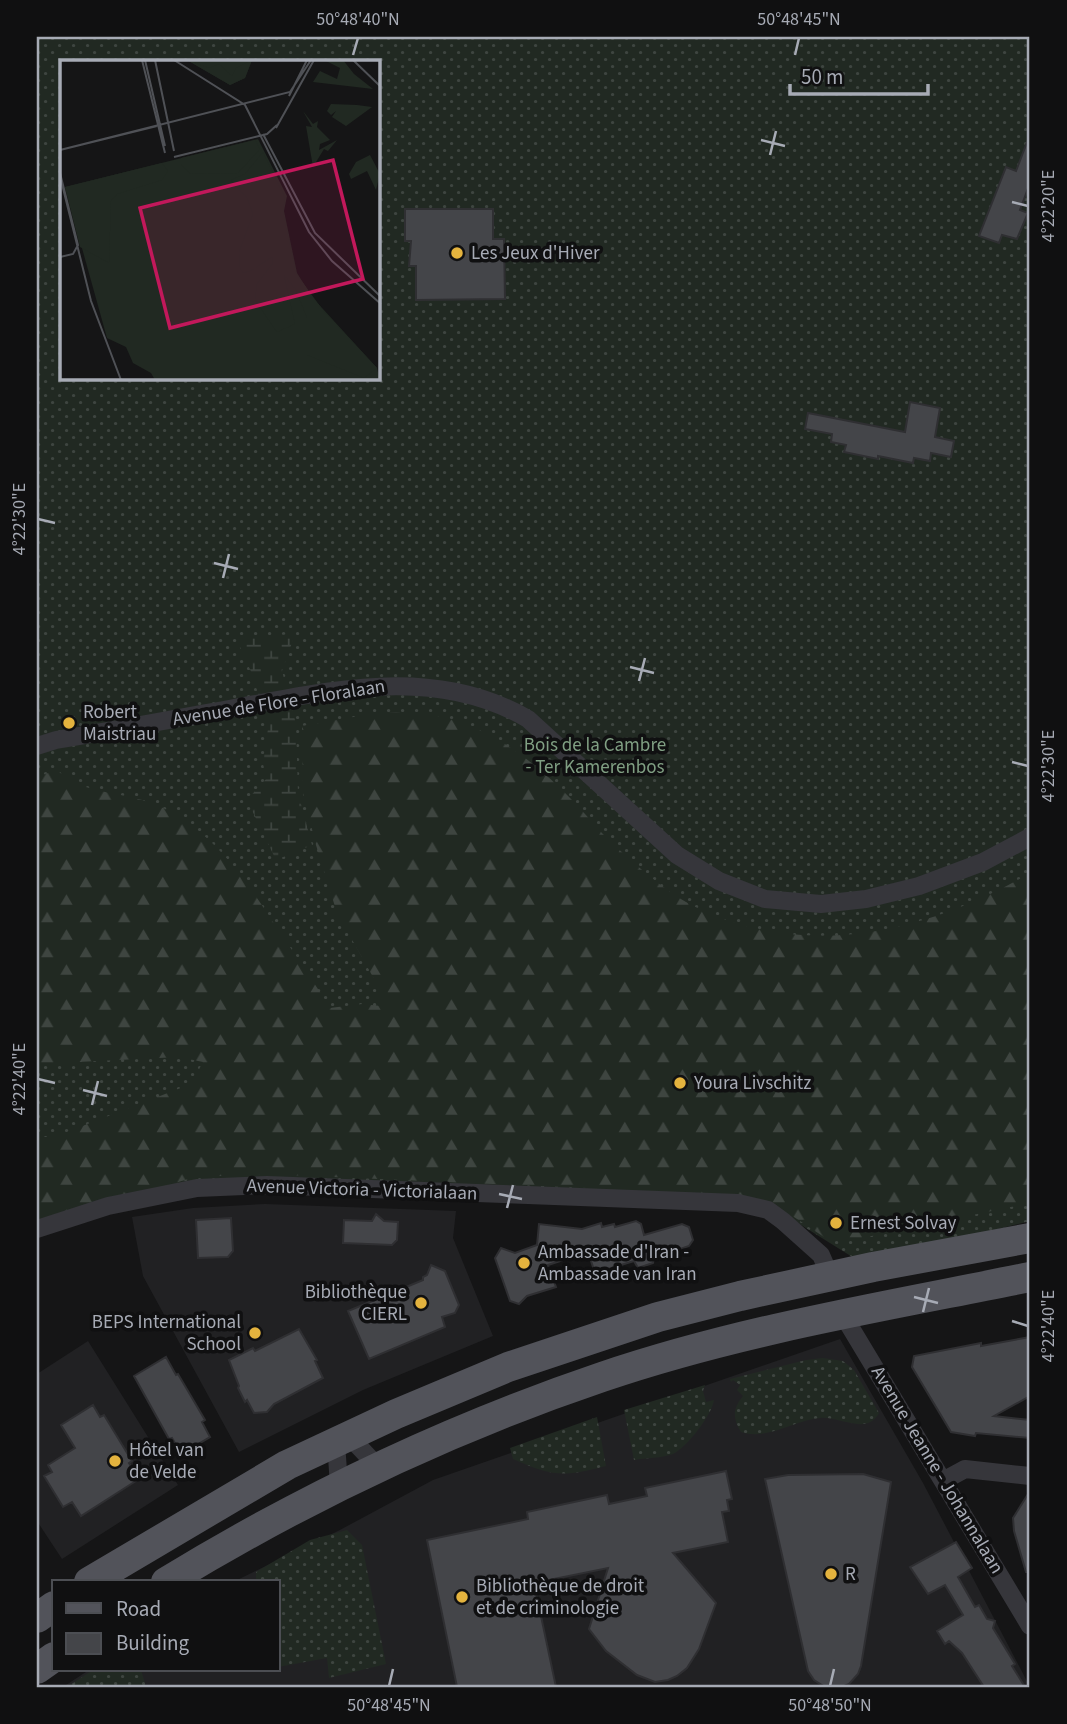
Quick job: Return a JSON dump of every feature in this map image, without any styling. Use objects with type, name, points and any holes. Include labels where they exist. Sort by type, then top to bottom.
[{"type":"main road","points":[[92,1580],[287,1465],[508,1367],[658,1317],[830,1276],[1030,1238]]},
{"type":"main road","points":[[830,1276],[843,1315]]},
{"type":"main road","points":[[169,1580],[234,1541],[378,1467],[492,1418],[603,1376],[715,1345],[843,1315],[1030,1277]]},
{"type":"main road","points":[[37,1618],[52,1607]]},
{"type":"main road","points":[[37,1669],[52,1658]]},
{"type":"street","name":"Avenue de Flore - Floralaan","points":[[37,746],[56,740],[289,698],[357,687],[413,685],[457,691],[505,706],[528,719],[677,855],[719,881],[765,899],[821,904],[866,899],[932,881],[983,862],[1030,837]]},
{"type":"street","name":"Avenue Victoria - Victorialaan","points":[[37,1229],[108,1206],[197,1188],[267,1185],[738,1203],[768,1210],[783,1221],[821,1255],[830,1276]]},
{"type":"street","name":"Avenue Jeanne - Johannalaan","points":[[843,1315],[1030,1626]]},
{"type":"street","points":[[343,1439],[378,1467]]},
{"type":"street","points":[[339,1486],[343,1439]]},
{"type":"street","points":[[943,1481],[965,1469],[1030,1476]]},
{"type":"shaded area","points":[[265,1204],[456,1211],[453,1238],[493,1336],[363,1390],[239,1452],[143,1276],[132,1217],[193,1208]]},
{"type":"shaded area","points":[[840,1339],[923,1483],[1030,1687],[63,1687],[86,1672],[280,1672],[280,1580],[237,1580],[338,1531],[433,1480]]},
{"type":"shaded area","points":[[88,1341],[178,1485],[62,1559],[37,1521],[37,1374]]},
{"type":"green space","name":"Bois de la Cambre - Ter Kamerenbos","points":[[37,37],[1030,37],[1030,1221],[862,1263],[769,1205],[266,1178],[37,1226]]},
{"type":"green space","points":[[295,634],[282,671],[296,724],[298,793],[312,845],[276,860],[247,800],[266,779],[263,763],[268,729],[253,676],[236,638]]},
{"type":"green space","points":[[396,712],[443,717],[461,722],[496,739],[544,773],[611,842],[657,882],[686,902],[729,921],[772,932],[817,936],[861,933],[905,925],[948,912],[1030,873],[1030,1203],[843,1242],[824,1237],[779,1207],[677,1192],[265,1174],[195,1177],[37,1224],[37,1137],[54,1137],[191,1084],[203,1062],[179,1057],[37,1064],[37,777],[57,770],[80,784],[148,802],[180,818],[213,844],[240,875],[330,1008],[362,1004],[381,1006],[373,977],[337,913],[316,845],[303,793],[302,726]]},
{"type":"green space","points":[[823,1358],[843,1361],[854,1370],[879,1413],[874,1420],[860,1424],[820,1418],[761,1434],[741,1432],[735,1413],[743,1396],[737,1390],[740,1385],[730,1379]]},
{"type":"green space","points":[[705,1385],[703,1391],[706,1402],[714,1400],[709,1414],[692,1438],[673,1454],[634,1460],[624,1410]]},
{"type":"green space","points":[[597,1417],[606,1466],[559,1473],[538,1469],[513,1459],[510,1448]]},
{"type":"green space","points":[[347,1530],[362,1545],[386,1664],[329,1678],[327,1658],[280,1667],[280,1580],[256,1580],[256,1572],[310,1540]]},
{"type":"green space","points":[[90,1672],[142,1672],[146,1687],[67,1687]]},
{"type":"building","points":[[1029,137],[1030,183],[1020,210],[1028,213],[1017,239],[1002,235],[999,243],[979,236],[1006,167],[1016,171]]},
{"type":"building","name":"Les Jeux d'Hiver","points":[[405,209],[493,209],[493,239],[504,239],[505,299],[416,300],[416,266],[409,266],[411,241],[405,241]]},
{"type":"building","points":[[910,402],[940,408],[935,437],[954,441],[951,457],[931,453],[930,461],[914,458],[913,463],[878,456],[878,459],[844,452],[846,445],[831,442],[832,434],[805,429],[808,413],[905,432]]},
{"type":"building","points":[[376,1214],[384,1221],[398,1222],[397,1240],[392,1245],[343,1243],[344,1220],[372,1221]]},
{"type":"building","points":[[231,1218],[233,1251],[228,1257],[198,1258],[196,1220]]},
{"type":"building","points":[[636,1221],[641,1224],[644,1235],[682,1224],[689,1227],[693,1240],[689,1246],[654,1258],[653,1263],[638,1268],[634,1261],[595,1273],[588,1252],[548,1265],[556,1287],[527,1296],[519,1304],[510,1301],[495,1258],[501,1248],[515,1253],[537,1245],[539,1224],[582,1229],[601,1223],[602,1227],[614,1224],[615,1227]]},
{"type":"building","points":[[431,1265],[445,1271],[459,1305],[455,1313],[442,1317],[445,1327],[369,1359],[348,1311],[423,1280]]},
{"type":"building","points":[[299,1329],[317,1360],[315,1361],[323,1378],[274,1404],[267,1412],[254,1413],[238,1388],[229,1360],[253,1348],[255,1351]]},
{"type":"building","points":[[1030,1337],[1030,1396],[994,1416],[1030,1420],[1030,1438],[976,1433],[975,1436],[951,1432],[912,1367],[914,1356]]},
{"type":"building","points":[[166,1357],[205,1420],[202,1422],[210,1437],[181,1454],[172,1438],[169,1439],[134,1376]]},
{"type":"building","name":"Hôtel van de Velde","points":[[93,1405],[100,1417],[104,1415],[132,1461],[129,1463],[139,1479],[81,1516],[72,1502],[63,1507],[44,1476],[52,1472],[48,1465],[75,1448],[61,1425]]},
{"type":"building","points":[[726,1471],[732,1499],[727,1500],[729,1511],[722,1512],[728,1542],[673,1553],[716,1603],[699,1649],[687,1668],[668,1680],[655,1682],[637,1675],[606,1651],[589,1629],[608,1568],[534,1583],[556,1687],[457,1687],[427,1540],[528,1519],[527,1512],[607,1495],[609,1504],[647,1496],[645,1488]]},
{"type":"building","name":"R","points":[[863,1474],[891,1482],[861,1666],[849,1684],[842,1687],[825,1687],[814,1680],[808,1671],[765,1479],[788,1475]]},
{"type":"building","points":[[1030,1491],[1030,1572],[1026,1572],[1013,1518]]},
{"type":"building","points":[[956,1542],[972,1568],[958,1577],[975,1607],[979,1605],[987,1619],[995,1621],[993,1628],[1015,1664],[1012,1666],[1025,1687],[984,1687],[962,1653],[949,1641],[945,1644],[937,1631],[963,1615],[945,1585],[928,1594],[910,1567]]},
{"type":"place","name":"Les Jeux d'Hiver","points":[[457,253]]},
{"type":"place","name":"Robert Maistriau","points":[[69,723]]},
{"type":"place","name":"Youra Livschitz","points":[[680,1083]]},
{"type":"place","name":"Ernest Solvay","points":[[836,1223]]},
{"type":"place","name":"Ambassade d'Iran - Ambassade van Iran","points":[[524,1263]]},
{"type":"place","name":"Bibliothèque CIERL","points":[[421,1303]]},
{"type":"place","name":"BEPS International School","points":[[255,1333]]},
{"type":"place","name":"Hôtel van de Velde","points":[[115,1461]]},
{"type":"place","name":"R","points":[[831,1574]]},
{"type":"place","name":"Bibliothèque de droit et de criminologie","points":[[462,1597]]}]
